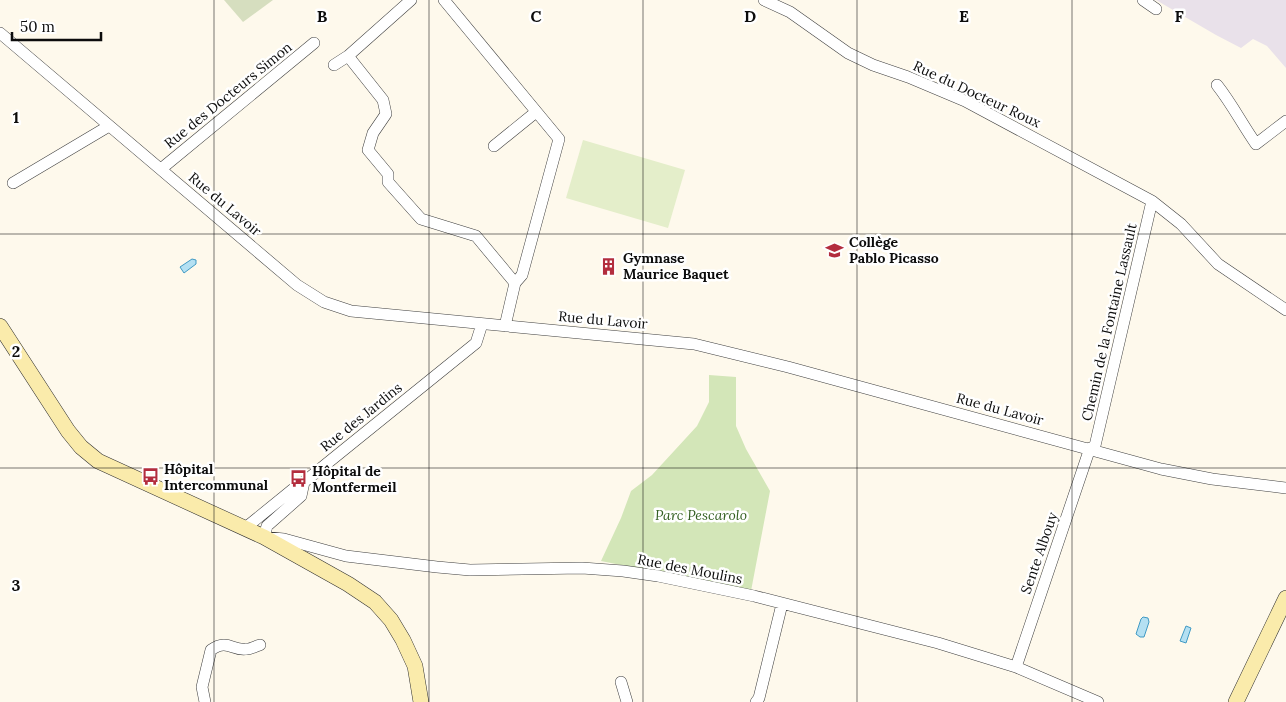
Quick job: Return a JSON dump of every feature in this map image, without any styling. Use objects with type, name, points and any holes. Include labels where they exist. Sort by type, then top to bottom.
[{"type":"street","points":[[334,65],[348,56],[411,0]]},
{"type":"street","points":[[444,0],[559,138],[522,275],[515,283],[505,326]]},
{"type":"street","name":"Rue du Docteur Roux","points":[[764,0],[790,12],[848,53],[873,65],[908,77],[965,101],[1152,201],[1181,224],[1218,264],[1286,310]]},
{"type":"street","points":[[1143,0],[1156,9]]},
{"type":"street","name":"Rue du Lavoir","points":[[0,33],[297,285],[324,302],[351,311],[694,344],[788,367],[1178,472],[1212,479],[1286,488]]},
{"type":"street","name":"Rue des Docteurs Simon","points":[[161,170],[314,43]]},
{"type":"street","points":[[348,56],[383,100],[386,114],[374,133],[368,150],[388,174],[388,182],[421,219],[476,236],[515,283]]},
{"type":"street","points":[[1217,85],[1232,103],[1244,127],[1256,144],[1286,120]]},
{"type":"street","points":[[494,146],[536,112]]},
{"type":"street","points":[[13,183],[110,126]]},
{"type":"street","name":"Chemin de la Fontaine Lassault","points":[[1092,449],[1152,201]]},
{"type":"street","name":"Rue des Jardins","points":[[244,529],[476,343],[482,324]]},
{"type":"street","points":[[0,326],[68,431],[81,447],[98,461],[244,529],[297,549],[375,602],[391,620],[403,640],[414,666],[421,702]]},
{"type":"street","name":"Sente Albouy","points":[[1016,668],[1092,449]]},
{"type":"street","name":"Rue des Jardins","points":[[264,537],[267,526],[301,496],[301,484]]},
{"type":"street","name":"Rue des Moulins","points":[[297,549],[470,570],[550,568],[623,571],[658,576],[782,604],[938,643],[1016,668],[1098,702]]},
{"type":"street","points":[[1236,702],[1286,598]]},
{"type":"street","points":[[756,702],[759,698],[782,604]]},
{"type":"street","points":[[206,702],[202,687],[211,650],[218,645],[228,645],[246,650],[260,645]]},
{"type":"street","points":[[621,682],[627,702]]},
{"type":"shaded area","points":[[1156,0],[1286,0],[1286,68],[1267,46],[1253,39],[1241,48]]},
{"type":"green space","points":[[224,0],[273,0],[243,22]]},
{"type":"green space","points":[[583,140],[685,170],[668,228],[566,198]]},
{"type":"green space","name":"Parc Pescarolo","points":[[709,375],[736,377],[736,426],[746,449],[770,491],[751,591],[601,561],[631,491],[652,475],[697,426],[709,402]]},
{"type":"water","points":[[192,259],[196,260],[196,264],[184,273],[180,267]]},
{"type":"water","points":[[1143,617],[1148,618],[1149,622],[1144,637],[1140,637],[1136,634]]},
{"type":"water","points":[[1186,626],[1191,628],[1186,643],[1180,641]]},
{"type":"place","name":"Collège Pablo Picasso","points":[[835,250]]},
{"type":"place","name":"Gymnase Maurice Baquet","points":[[609,266]]},
{"type":"place","name":"Hôpital Intercommunal","points":[[150,477]]},
{"type":"place","name":"Hôpital de Montfermeil","points":[[298,479]]}]
